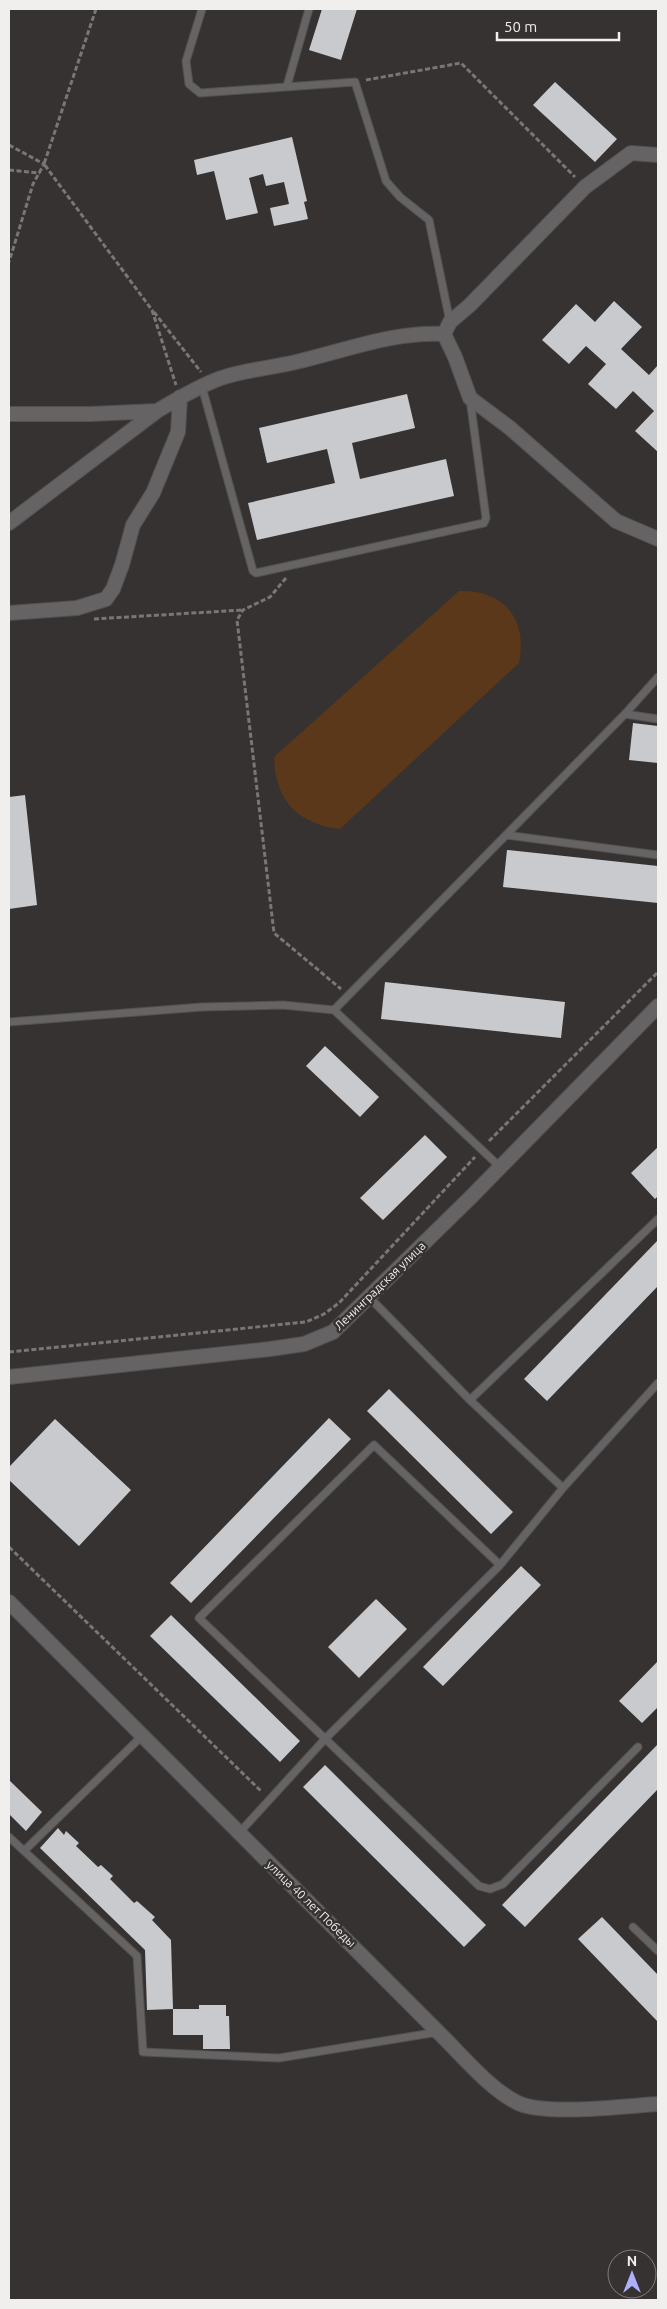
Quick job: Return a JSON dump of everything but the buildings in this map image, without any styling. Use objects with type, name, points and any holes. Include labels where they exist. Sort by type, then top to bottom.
[{"type":"street","points":[[9,522],[157,411],[180,397],[206,385],[222,378],[404,335],[447,328],[584,187],[631,152],[658,155]]},
{"type":"street","points":[[447,328],[470,398],[510,428],[616,521],[658,539]]},
{"type":"street","points":[[9,613],[77,608],[106,599],[122,565],[133,525],[153,493],[178,432],[180,397]]},
{"type":"street","points":[[9,414],[90,414],[157,411]]},
{"type":"street","name":"Ленинградская улица","points":[[9,1377],[225,1355],[304,1344],[334,1332],[370,1298],[658,1006]]},
{"type":"street","name":"улица 40 лет Победы","points":[[9,1602],[438,2032],[502,2093],[519,2103],[538,2108],[562,2109],[658,2104]]},
{"type":"lane","points":[[202,9],[186,61],[189,84],[200,93],[355,82],[386,181],[400,197],[429,220],[447,328]]},
{"type":"lane","points":[[287,86],[309,9]]},
{"type":"lane","points":[[206,385],[253,571],[260,572],[484,523],[486,518],[470,398]]},
{"type":"lane","points":[[334,1010],[625,714],[658,677]]},
{"type":"lane","points":[[625,714],[658,719]]},
{"type":"lane","points":[[506,835],[658,855]]},
{"type":"lane","points":[[9,1022],[202,1007],[283,1005],[334,1010],[500,1167]]},
{"type":"lane","points":[[470,1400],[658,1219]]},
{"type":"lane","points":[[370,1298],[470,1400],[563,1488]]},
{"type":"lane","points":[[239,1833],[324,1740],[500,1565],[563,1488],[658,1383]]},
{"type":"lane","points":[[500,1565],[374,1445],[199,1618],[324,1740],[479,1886],[490,1889],[503,1884],[638,1747]]},
{"type":"lane","points":[[24,1851],[143,1735]]},
{"type":"lane","points":[[9,1837],[137,1956],[143,2052],[279,2058],[438,2032]]},
{"type":"lane","points":[[633,1928],[658,1951]]},
{"type":"path","points":[[9,262],[33,184],[44,164],[96,9]]},
{"type":"path","points":[[355,82],[461,62],[584,187]]},
{"type":"path","points":[[9,145],[44,164],[206,385]]},
{"type":"path","points":[[9,170],[40,173]]},
{"type":"path","points":[[152,310],[180,397]]},
{"type":"path","points":[[87,620],[243,610],[270,597],[297,564]]},
{"type":"path","points":[[243,610],[236,620],[274,933],[349,995]]},
{"type":"path","points":[[9,1352],[306,1322],[324,1314],[339,1303],[482,1149],[658,972]]},
{"type":"path","points":[[9,1547],[270,1799]]},
{"type":"shaded area","points":[[459,591],[475,592],[489,596],[509,610],[516,621],[520,633],[519,663],[340,829],[312,822],[300,815],[291,807],[279,786],[275,772],[274,757]]}]
